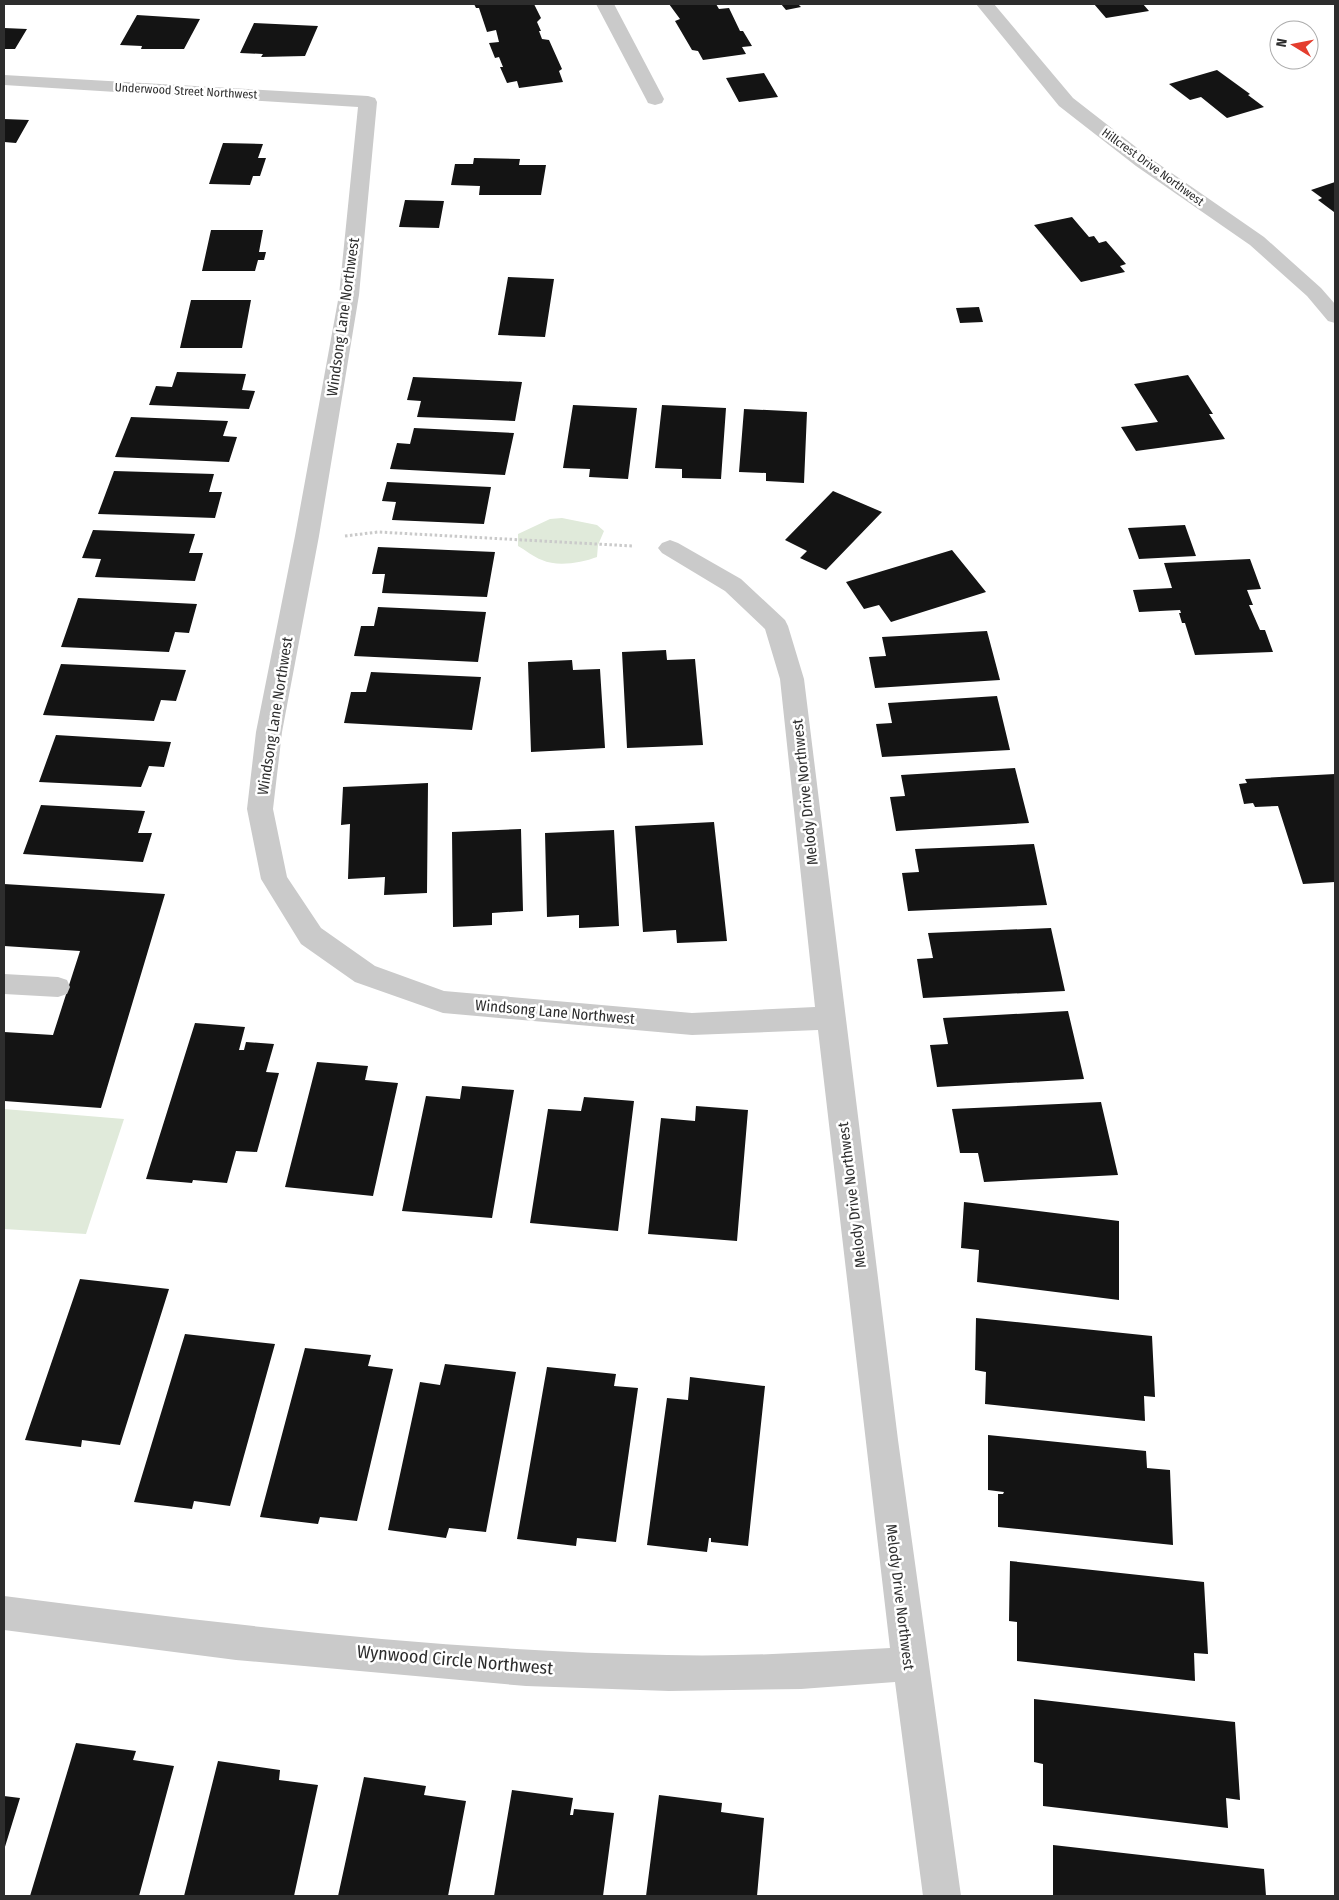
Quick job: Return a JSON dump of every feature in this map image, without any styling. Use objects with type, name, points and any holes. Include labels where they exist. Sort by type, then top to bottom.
[{"type":"street","points":[[605,4],[655,99]]},
{"type":"street","name":"Hillcrest Drive Northwest","points":[[985,4],[1066,102],[1143,162],[1257,242],[1314,292],[1335,317]]},
{"type":"street","name":"Underwood Street Northwest","points":[[4,80],[368,102]]},
{"type":"street","name":"Windsong Lane Northwest","points":[[368,102],[349,295],[307,536],[270,732],[260,809],[274,879],[311,936],[365,974],[443,1002],[692,1024],[831,1018]]},
{"type":"street","name":"Melody Drive Northwest","points":[[670,548],[733,584],[776,626],[792,679],[868,1342],[908,1664],[942,1896]]},
{"type":"street","name":"Wynwood Circle Northwest","points":[[4,1613],[236,1643],[526,1668],[669,1673],[801,1671],[908,1664]]},
{"type":"lane","points":[[4,984],[58,987]]},
{"type":"path","points":[[307,536],[338,536],[378,532],[670,548]]},
{"type":"green space","points":[[562,518],[597,525],[604,531],[598,545],[597,557],[562,564],[539,559],[518,546],[518,534],[550,519]]},
{"type":"green space","points":[[4,1109],[124,1119],[86,1234],[4,1229]]},
{"type":"building","points":[[474,4],[534,4],[541,18],[537,22],[541,31],[539,31],[542,39],[549,40],[562,69],[559,71],[563,82],[519,88],[517,81],[507,83],[500,67],[503,67],[499,57],[495,58],[489,43],[499,42],[496,30],[487,32],[479,8],[476,8]]},
{"type":"building","points":[[669,4],[716,4],[719,9],[729,8],[740,31],[743,31],[752,46],[742,47],[746,54],[703,60],[698,51],[692,50],[675,21],[680,19]]},
{"type":"building","points":[[781,4],[798,4],[801,7],[786,10]]},
{"type":"building","points":[[1094,4],[1143,4],[1149,11],[1106,18]]},
{"type":"building","points":[[137,15],[200,19],[184,49],[141,49],[142,46],[120,45]]},
{"type":"building","points":[[254,23],[318,26],[305,56],[261,57],[263,54],[240,53]]},
{"type":"building","points":[[4,28],[27,29],[15,49],[4,49]]},
{"type":"building","points":[[1217,70],[1250,94],[1248,95],[1264,107],[1227,118],[1201,97],[1190,100],[1169,84]]},
{"type":"building","points":[[764,73],[778,97],[739,102],[726,78]]},
{"type":"building","points":[[4,119],[29,120],[16,143],[4,142]]},
{"type":"building","points":[[223,143],[263,144],[258,158],[266,158],[260,176],[253,176],[250,185],[209,184]]},
{"type":"building","points":[[474,158],[520,159],[519,165],[546,165],[541,195],[479,195],[480,186],[451,185],[455,164],[473,164]]},
{"type":"building","points":[[1335,182],[1334,212],[1318,200],[1322,198],[1311,190]]},
{"type":"building","points":[[405,200],[444,201],[439,228],[399,227]]},
{"type":"building","points":[[1072,217],[1089,237],[1094,236],[1099,243],[1106,241],[1126,264],[1120,266],[1125,272],[1081,282],[1034,225]]},
{"type":"building","points":[[211,230],[263,230],[259,252],[266,252],[264,260],[258,260],[255,271],[202,271]]},
{"type":"building","points":[[508,277],[554,279],[545,337],[498,335]]},
{"type":"building","points":[[191,300],[251,300],[242,348],[180,348]]},
{"type":"building","points":[[979,307],[983,322],[960,323],[956,308]]},
{"type":"building","points":[[177,372],[246,374],[242,390],[255,391],[249,409],[149,405],[156,386],[172,387]]},
{"type":"building","points":[[1188,375],[1213,414],[1209,414],[1225,439],[1136,451],[1121,427],[1158,422],[1134,384]]},
{"type":"building","points":[[413,377],[522,382],[515,421],[417,417],[421,401],[407,400]]},
{"type":"building","points":[[573,405],[637,408],[628,479],[589,477],[590,469],[563,468]]},
{"type":"building","points":[[662,405],[726,408],[721,479],[682,478],[682,469],[655,468]]},
{"type":"building","points":[[744,409],[807,412],[804,483],[766,481],[766,473],[739,472]]},
{"type":"building","points":[[131,417],[228,421],[223,436],[237,437],[229,462],[115,457]]},
{"type":"building","points":[[414,428],[514,433],[505,475],[390,469],[397,443],[410,444]]},
{"type":"building","points":[[114,471],[214,474],[209,492],[222,492],[215,518],[98,514]]},
{"type":"building","points":[[387,482],[491,487],[484,524],[392,520],[396,502],[382,501]]},
{"type":"building","points":[[833,491],[882,512],[826,570],[800,558],[807,551],[785,540]]},
{"type":"building","points":[[1185,525],[1196,556],[1139,559],[1128,528]]},
{"type":"building","points":[[93,530],[195,534],[189,553],[203,553],[195,581],[95,577],[101,559],[82,558]]},
{"type":"building","points":[[378,547],[495,552],[487,597],[382,593],[385,574],[372,574]]},
{"type":"building","points":[[952,550],[986,592],[891,622],[879,605],[864,609],[846,582]]},
{"type":"building","points":[[1250,559],[1261,589],[1247,590],[1253,605],[1249,605],[1260,630],[1265,630],[1273,652],[1195,655],[1185,623],[1182,623],[1180,610],[1139,612],[1133,590],[1172,588],[1164,563]]},
{"type":"building","points":[[78,598],[197,604],[189,633],[175,632],[169,652],[61,647]]},
{"type":"building","points":[[378,607],[486,612],[478,662],[354,656],[361,626],[374,626]]},
{"type":"building","points":[[987,631],[1000,680],[875,688],[869,657],[886,656],[882,637]]},
{"type":"building","points":[[666,650],[667,660],[695,659],[703,745],[627,748],[622,652]]},
{"type":"building","points":[[572,660],[573,670],[600,669],[605,748],[531,752],[528,662]]},
{"type":"building","points":[[61,664],[186,670],[176,701],[161,700],[154,721],[43,715]]},
{"type":"building","points":[[371,672],[481,677],[472,730],[344,723],[351,692],[366,692]]},
{"type":"building","points":[[997,696],[1010,750],[882,757],[876,724],[892,723],[888,703]]},
{"type":"building","points":[[56,735],[171,742],[164,767],[149,766],[141,787],[39,782]]},
{"type":"building","points":[[1015,768],[1029,823],[896,831],[890,797],[905,796],[901,775]]},
{"type":"building","points":[[1335,774],[1335,882],[1303,884],[1278,806],[1255,807],[1253,803],[1244,804],[1239,784],[1247,783],[1245,779]]},
{"type":"building","points":[[428,783],[427,893],[384,895],[385,877],[348,879],[350,824],[341,825],[343,787]]},
{"type":"building","points":[[41,805],[145,811],[138,833],[152,833],[143,862],[23,854]]},
{"type":"building","points":[[714,822],[727,941],[677,943],[676,930],[643,932],[635,826]]},
{"type":"building","points":[[521,829],[523,911],[492,913],[492,925],[453,927],[452,832]]},
{"type":"building","points":[[614,830],[619,926],[579,928],[579,915],[547,917],[545,833]]},
{"type":"building","points":[[1034,844],[1047,905],[908,911],[902,873],[919,872],[915,849]]},
{"type":"building","points":[[4,884],[165,894],[101,1108],[4,1101],[4,1032],[53,1035],[80,951],[4,946]]},
{"type":"building","points":[[1051,928],[1065,991],[923,998],[917,959],[933,958],[928,933]]},
{"type":"building","points":[[1068,1011],[1084,1079],[937,1087],[930,1045],[948,1044],[943,1018]]},
{"type":"building","points":[[195,1023],[245,1027],[239,1050],[244,1050],[246,1042],[274,1044],[266,1072],[279,1073],[257,1152],[236,1151],[227,1183],[193,1180],[192,1183],[146,1179]]},
{"type":"building","points":[[317,1062],[368,1066],[365,1080],[398,1083],[373,1196],[285,1187]]},
{"type":"building","points":[[462,1086],[514,1090],[492,1218],[402,1211],[426,1096],[460,1099]]},
{"type":"building","points":[[584,1097],[634,1101],[618,1231],[530,1223],[548,1109],[581,1111]]},
{"type":"building","points":[[1101,1102],[1118,1175],[984,1182],[978,1153],[960,1153],[952,1109]]},
{"type":"building","points":[[696,1106],[748,1110],[737,1241],[648,1234],[661,1118],[695,1121]]},
{"type":"building","points":[[964,1202],[1119,1221],[1119,1300],[977,1282],[979,1250],[961,1248]]},
{"type":"building","points":[[80,1279],[169,1289],[120,1445],[82,1440],[81,1447],[25,1440]]},
{"type":"building","points":[[976,1318],[1152,1336],[1155,1397],[1144,1396],[1145,1421],[985,1404],[986,1372],[975,1370]]},
{"type":"building","points":[[185,1334],[275,1344],[230,1506],[194,1501],[192,1509],[134,1502]]},
{"type":"building","points":[[305,1348],[371,1355],[368,1366],[393,1369],[357,1521],[320,1517],[318,1524],[260,1517]]},
{"type":"building","points":[[445,1364],[516,1372],[486,1532],[449,1528],[446,1538],[388,1530],[420,1382],[440,1385]]},
{"type":"building","points":[[547,1367],[616,1374],[614,1386],[638,1388],[616,1542],[577,1538],[576,1546],[517,1539]]},
{"type":"building","points":[[690,1377],[765,1386],[748,1546],[711,1542],[711,1538],[709,1538],[707,1552],[647,1545],[667,1398],[688,1400]]},
{"type":"building","points":[[988,1435],[1146,1451],[1147,1468],[1170,1470],[1173,1545],[998,1527],[998,1494],[1003,1494],[1004,1492],[988,1490]]},
{"type":"building","points":[[1010,1561],[1204,1582],[1208,1654],[1194,1653],[1195,1681],[1017,1661],[1017,1622],[1009,1621]]},
{"type":"building","points":[[1034,1699],[1235,1722],[1240,1800],[1226,1798],[1228,1828],[1043,1806],[1043,1764],[1034,1762]]},
{"type":"building","points":[[76,1743],[136,1751],[133,1760],[174,1766],[139,1896],[30,1896]]},
{"type":"building","points":[[218,1761],[280,1770],[279,1780],[318,1785],[294,1896],[184,1896]]},
{"type":"building","points":[[364,1777],[426,1786],[424,1795],[466,1801],[448,1896],[338,1896]]},
{"type":"building","points":[[512,1790],[573,1798],[570,1815],[573,1815],[574,1809],[614,1813],[603,1896],[494,1896]]},
{"type":"building","points":[[659,1795],[722,1803],[721,1812],[764,1818],[757,1896],[646,1896]]},
{"type":"building","points":[[4,1796],[20,1798],[4,1850]]},
{"type":"building","points":[[1053,1845],[1264,1869],[1266,1896],[1053,1896]]}]
